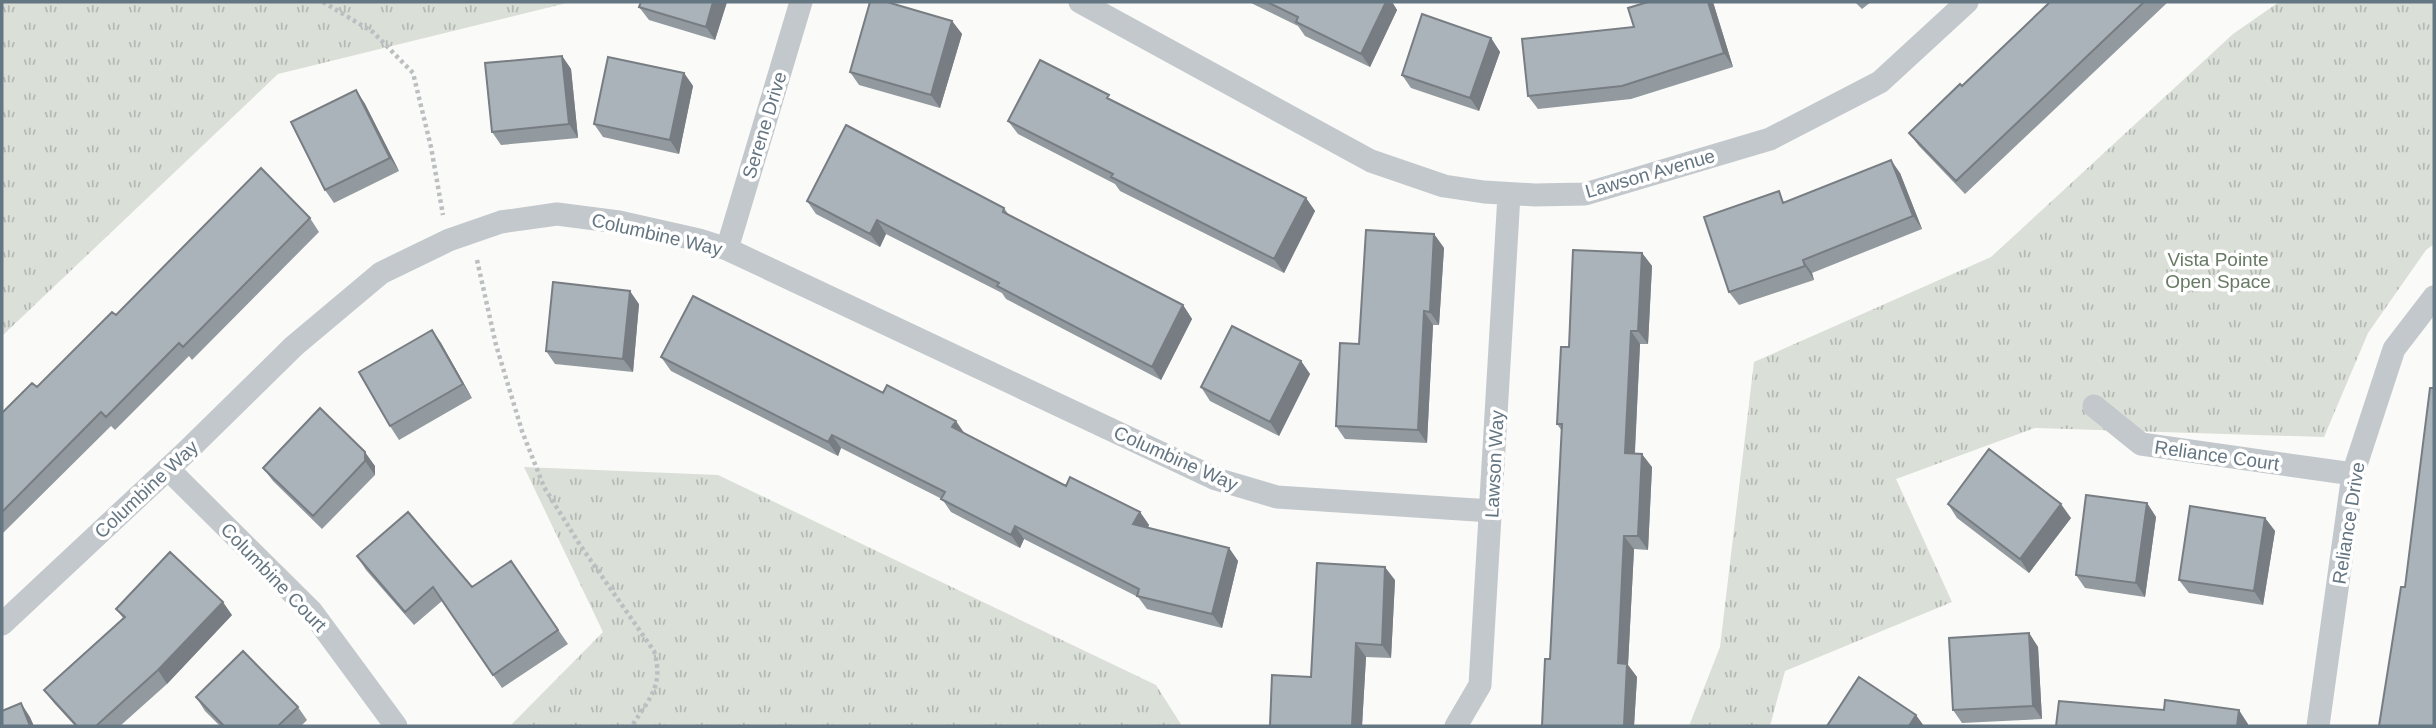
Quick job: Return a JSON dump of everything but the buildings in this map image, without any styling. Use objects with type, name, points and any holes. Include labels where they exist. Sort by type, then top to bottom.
[{"type":"street","name":"Serene Drive","points":[[727,249],[801,2]]},
{"type":"street","name":"Lawson Avenue","points":[[1080,2],[1371,160],[1444,186],[1509,195],[1585,194],[1770,139],[1880,82],[1967,2]]},
{"type":"street","name":"Lawson Way","points":[[1455,726],[1480,685],[1509,195]]},
{"type":"street","name":"Columbine Way","points":[[2,624],[168,469],[294,346],[380,273],[449,240],[501,222],[557,214],[619,222],[727,249],[1216,479],[1277,497],[1491,511]]},
{"type":"street","name":"Reliance Drive","points":[[2318,726],[2353,474],[2394,349],[2434,297]]},
{"type":"street","name":"Reliance Court","points":[[2094,406],[2141,444],[2353,474]]},
{"type":"street","name":"Columbine Court","points":[[168,469],[313,612],[396,726]]},
{"type":"path","points":[[323,2],[373,32],[413,73],[449,240]]},
{"type":"path","points":[[477,260],[507,382],[544,487],[580,545],[654,651],[660,671],[653,692],[632,726]]},
{"type":"green space","points":[[2,2],[571,2],[278,74],[2,336]]},
{"type":"green space","name":"Vista Pointe Open Space","points":[[2279,2],[2434,2],[2434,244],[2426,250],[2368,333],[2324,437],[2035,428],[1896,479],[1952,602],[1785,671],[1770,726],[1689,726],[1720,647],[1754,362],[1991,257],[2233,34]]},
{"type":"green space","points":[[524,467],[718,475],[1156,685],[1182,726],[510,726],[603,632]]}]
